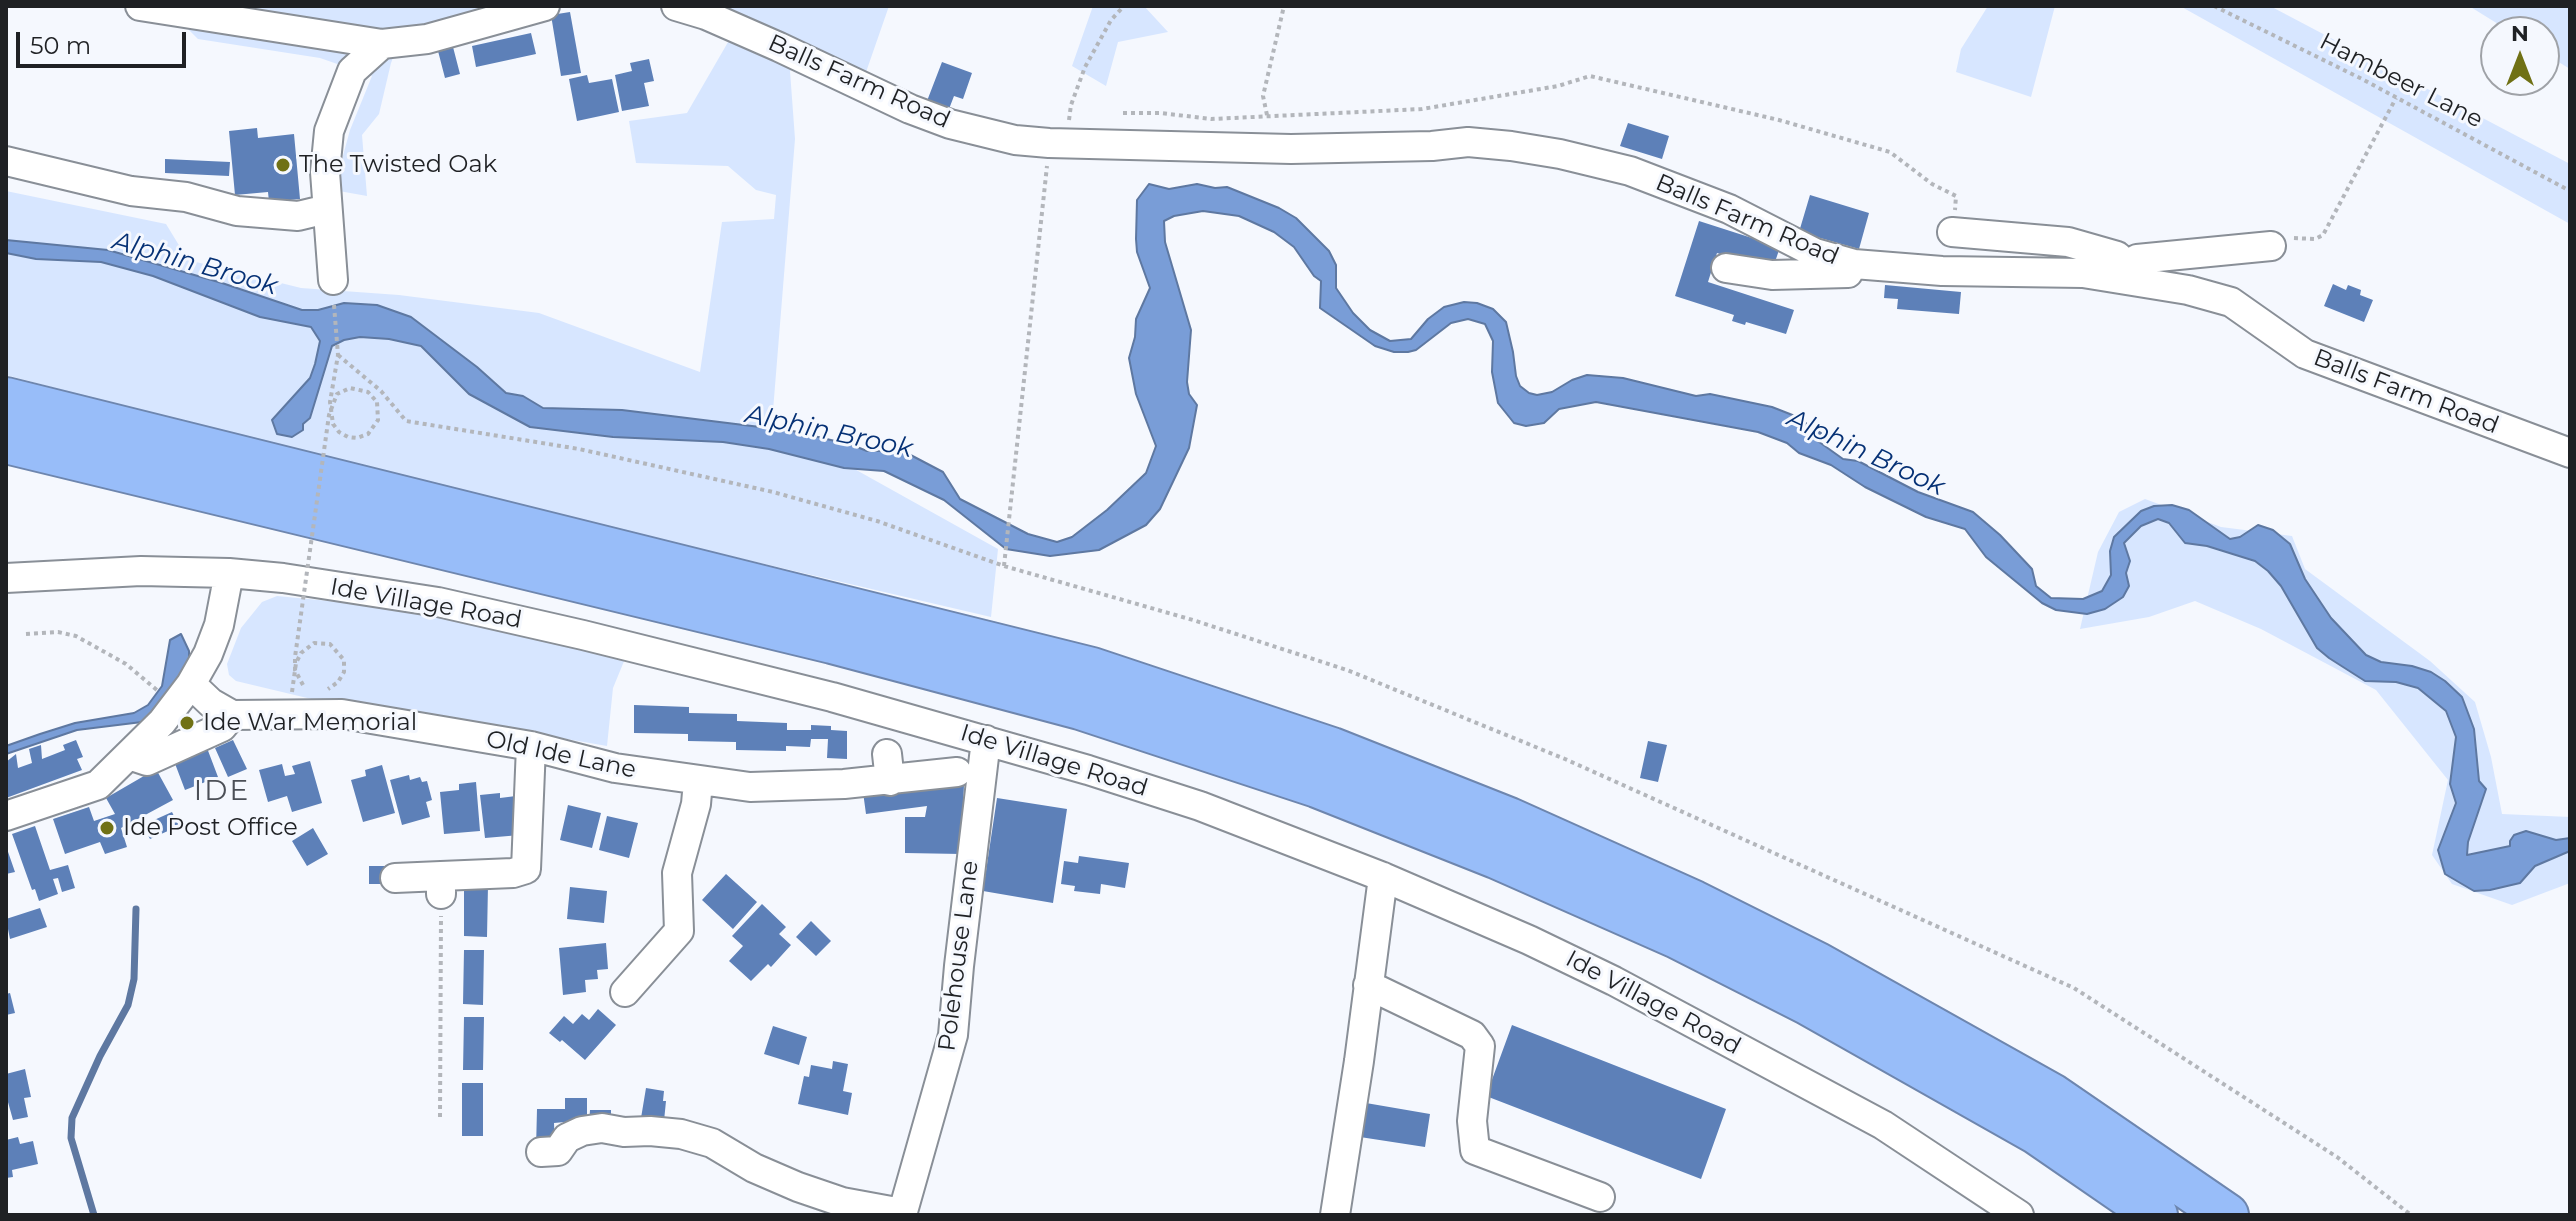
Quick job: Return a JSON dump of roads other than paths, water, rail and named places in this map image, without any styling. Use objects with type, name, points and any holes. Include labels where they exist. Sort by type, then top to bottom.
[{"type":"highway","points":[[6,399],[1092,669],[1332,749],[1509,819],[1694,902],[1818,964],[2052,1095],[2227,1215]]},
{"type":"highway","points":[[6,442],[848,646],[1080,708],[1317,786],[1552,881],[1677,937],[1807,1003],[2037,1133],[2156,1215]]},
{"type":"street","points":[[151,7],[382,44],[427,39],[545,6]]},
{"type":"street","name":"Balls Farm Road","points":[[676,6],[721,21],[910,109],[950,124],[1015,140],[1291,149],[1432,146],[1468,142],[1523,148],[1630,171],[1729,209],[1815,253],[1854,264],[1942,271],[2123,272],[2231,302],[2305,354],[2570,453]]},
{"type":"street","points":[[336,36],[352,71]]},
{"type":"street","points":[[333,292],[325,172],[329,131],[352,71],[382,44]]},
{"type":"street","points":[[6,161],[131,191],[186,197],[237,211],[298,216],[327,209]]},
{"type":"street","points":[[1952,232],[2068,242],[2117,256],[2123,272],[2137,259],[2271,246]]},
{"type":"street","points":[[1726,268],[1772,275],[1850,273],[1866,264]]},
{"type":"street","name":"Ide Village Road","points":[[6,578],[141,571],[229,573],[283,578],[438,602],[803,690],[986,740],[1200,806],[1383,877],[1529,940],[1614,981],[1883,1125],[2019,1215]]},
{"type":"street","points":[[6,816],[98,785],[162,722],[191,684],[208,654],[219,625],[229,573]]},
{"type":"street","points":[[129,755],[147,761],[222,727],[232,715],[211,703],[191,684]]},
{"type":"street","name":"Old Ide Lane","points":[[232,715],[342,714],[531,746],[615,768],[750,787],[888,767],[957,772]]},
{"type":"street","name":"Polehouse Lane","points":[[902,1214],[953,1035],[986,740]]},
{"type":"street","points":[[395,878],[441,885],[526,869],[531,746]]},
{"type":"street","points":[[625,992],[679,931],[677,873],[696,804],[698,781]]},
{"type":"street","points":[[1335,1215],[1383,877]]},
{"type":"street","points":[[1368,985],[1472,1035],[1480,1046],[1472,1121],[1475,1150],[1600,1197]]},
{"type":"street","points":[[541,1152],[558,1151],[567,1138],[582,1131],[602,1128],[681,1134],[712,1143],[754,1168],[798,1187],[842,1202],[902,1214]]},
{"type":"water","points":[[1149,184],[1169,189],[1197,184],[1227,187],[1296,218],[1329,251],[1336,265],[1336,288],[1353,313],[1370,330],[1390,341],[1411,339],[1428,319],[1444,307],[1464,302],[1493,309],[1506,322],[1516,376],[1520,386],[1529,393],[1552,392],[1587,375],[1623,378],[1696,396],[1710,394],[1772,407],[1795,416],[1821,433],[1815,439],[1843,459],[1858,461],[1918,492],[1973,512],[2032,569],[2036,586],[2051,598],[2083,599],[2102,591],[2111,575],[2110,551],[2114,537],[2141,511],[2154,506],[2172,505],[2189,510],[2230,539],[2240,537],[2258,525],[2273,530],[2290,544],[2305,579],[2331,618],[2366,655],[2381,662],[2431,672],[2462,697],[2474,729],[2479,781],[2486,789],[2468,842],[2467,855],[2510,846],[2514,835],[2526,831],[2556,840],[2570,838],[2570,851],[2535,866],[2520,883],[2490,890],[2474,891],[2445,874],[2438,850],[2456,803],[2450,784],[2456,737],[2446,711],[2418,688],[2396,682],[2365,681],[2329,658],[2317,648],[2281,586],[2255,561],[2207,546],[2185,543],[2169,523],[2158,519],[2141,526],[2124,543],[2130,561],[2126,573],[2129,586],[2123,597],[2105,609],[2087,614],[2056,610],[2042,603],[1986,557],[1965,529],[1926,517],[1865,487],[1831,465],[1758,432],[1596,402],[1559,409],[1544,423],[1526,426],[1514,423],[1498,403],[1492,372],[1493,341],[1485,324],[1468,319],[1451,323],[1416,350],[1408,352],[1394,352],[1375,346],[1320,308],[1321,281],[1294,247],[1274,232],[1239,216],[1203,211],[1164,221],[1165,242],[1191,330],[1187,382],[1189,394],[1197,405],[1189,448],[1160,509],[1146,525],[1099,550],[1050,556],[1006,549],[944,500],[884,471],[844,468],[769,449],[723,442],[613,437],[530,427],[469,394],[421,346],[389,339],[360,337],[332,346],[310,418],[303,424],[303,430],[292,437],[277,434],[272,420],[310,378],[315,364],[320,341],[311,327],[260,317],[153,276],[101,262],[36,259],[6,253],[6,240],[108,250],[302,310],[318,310],[344,303],[377,305],[411,317],[506,393],[523,396],[543,408],[622,410],[760,427],[773,423],[780,428],[867,451],[903,451],[943,472],[960,499],[1028,534],[1057,542],[1072,537],[1107,510],[1146,473],[1156,446],[1136,394],[1129,358],[1136,319],[1150,288],[1137,252],[1136,239],[1137,200]]},
{"type":"water","points":[[181,634],[189,651],[189,670],[171,694],[142,722],[77,730],[6,754],[6,746],[40,734],[75,723],[134,713],[148,705],[162,686],[170,640]]},
{"type":"waterway","points":[[94,1215],[71,1138],[72,1118],[100,1056],[128,1005],[134,979],[136,909]]},
{"type":"place","name":"The Twisted Oak","points":[[283,165]]},
{"type":"place","name":"Ide War Memorial","points":[[187,723]]},
{"type":"place","name":"Ide Post Office","points":[[107,828]]},
{"type":"district","name":"IDE","points":[[222,792]]},
{"type":"water label","name":"Alphin Brook","points":[[195,264]]},
{"type":"water label","name":"Alphin Brook","points":[[829,432]]},
{"type":"water label","name":"Alphin Brook","points":[[1866,453]]}]
